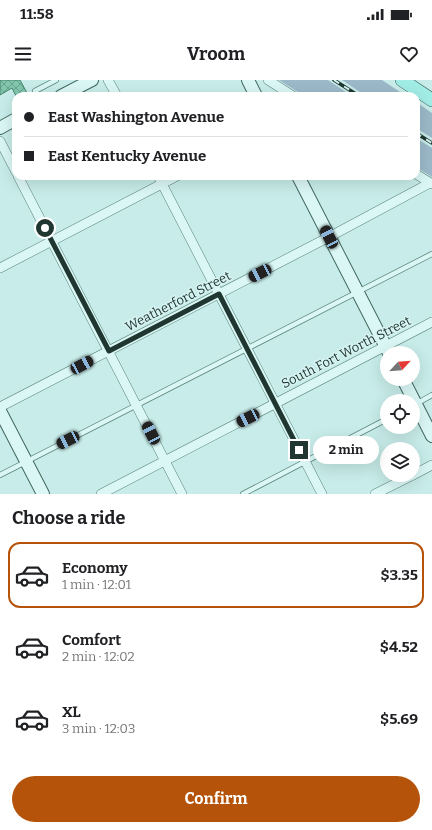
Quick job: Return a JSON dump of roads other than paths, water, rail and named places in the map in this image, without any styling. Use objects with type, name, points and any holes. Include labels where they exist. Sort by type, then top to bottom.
[{"type":"main road","points":[[402,80],[432,100]]},
{"type":"street","points":[[66,92],[77,83],[92,80]]},
{"type":"street","points":[[108,80],[115,92]]},
{"type":"street","points":[[248,80],[254,92]]},
{"type":"street","points":[[268,80],[287,92]]},
{"type":"street","points":[[0,128],[12,122]]},
{"type":"street","points":[[0,141],[12,164]]},
{"type":"street","points":[[420,176],[431,183]]},
{"type":"street","points":[[20,180],[182,494]]},
{"type":"street","points":[[0,268],[52,241],[160,180],[322,494]]},
{"type":"street","points":[[300,180],[386,346]]},
{"type":"street","name":"Weatherford Street","points":[[0,407],[431,183]]},
{"type":"street","name":"South Fort Worth Street","points":[[394,346],[432,322]]},
{"type":"street","name":"South Fort Worth Street","points":[[101,494],[275,404],[380,354]]},
{"type":"street","points":[[0,411],[43,494]]},
{"type":"street","points":[[420,415],[432,436]]},
{"type":"street","points":[[420,471],[432,465]]},
{"type":"street","points":[[375,494],[399,482]]},
{"type":"lane","points":[[36,92],[56,80]]},
{"type":"lane","points":[[0,475],[432,254]]},
{"type":"lane","points":[[420,402],[432,395]]},
{"type":"lane","points":[[243,494],[380,423]]},
{"type":"railway","points":[[334,80],[353,92]]},
{"type":"railway","points":[[420,136],[432,143]]}]
